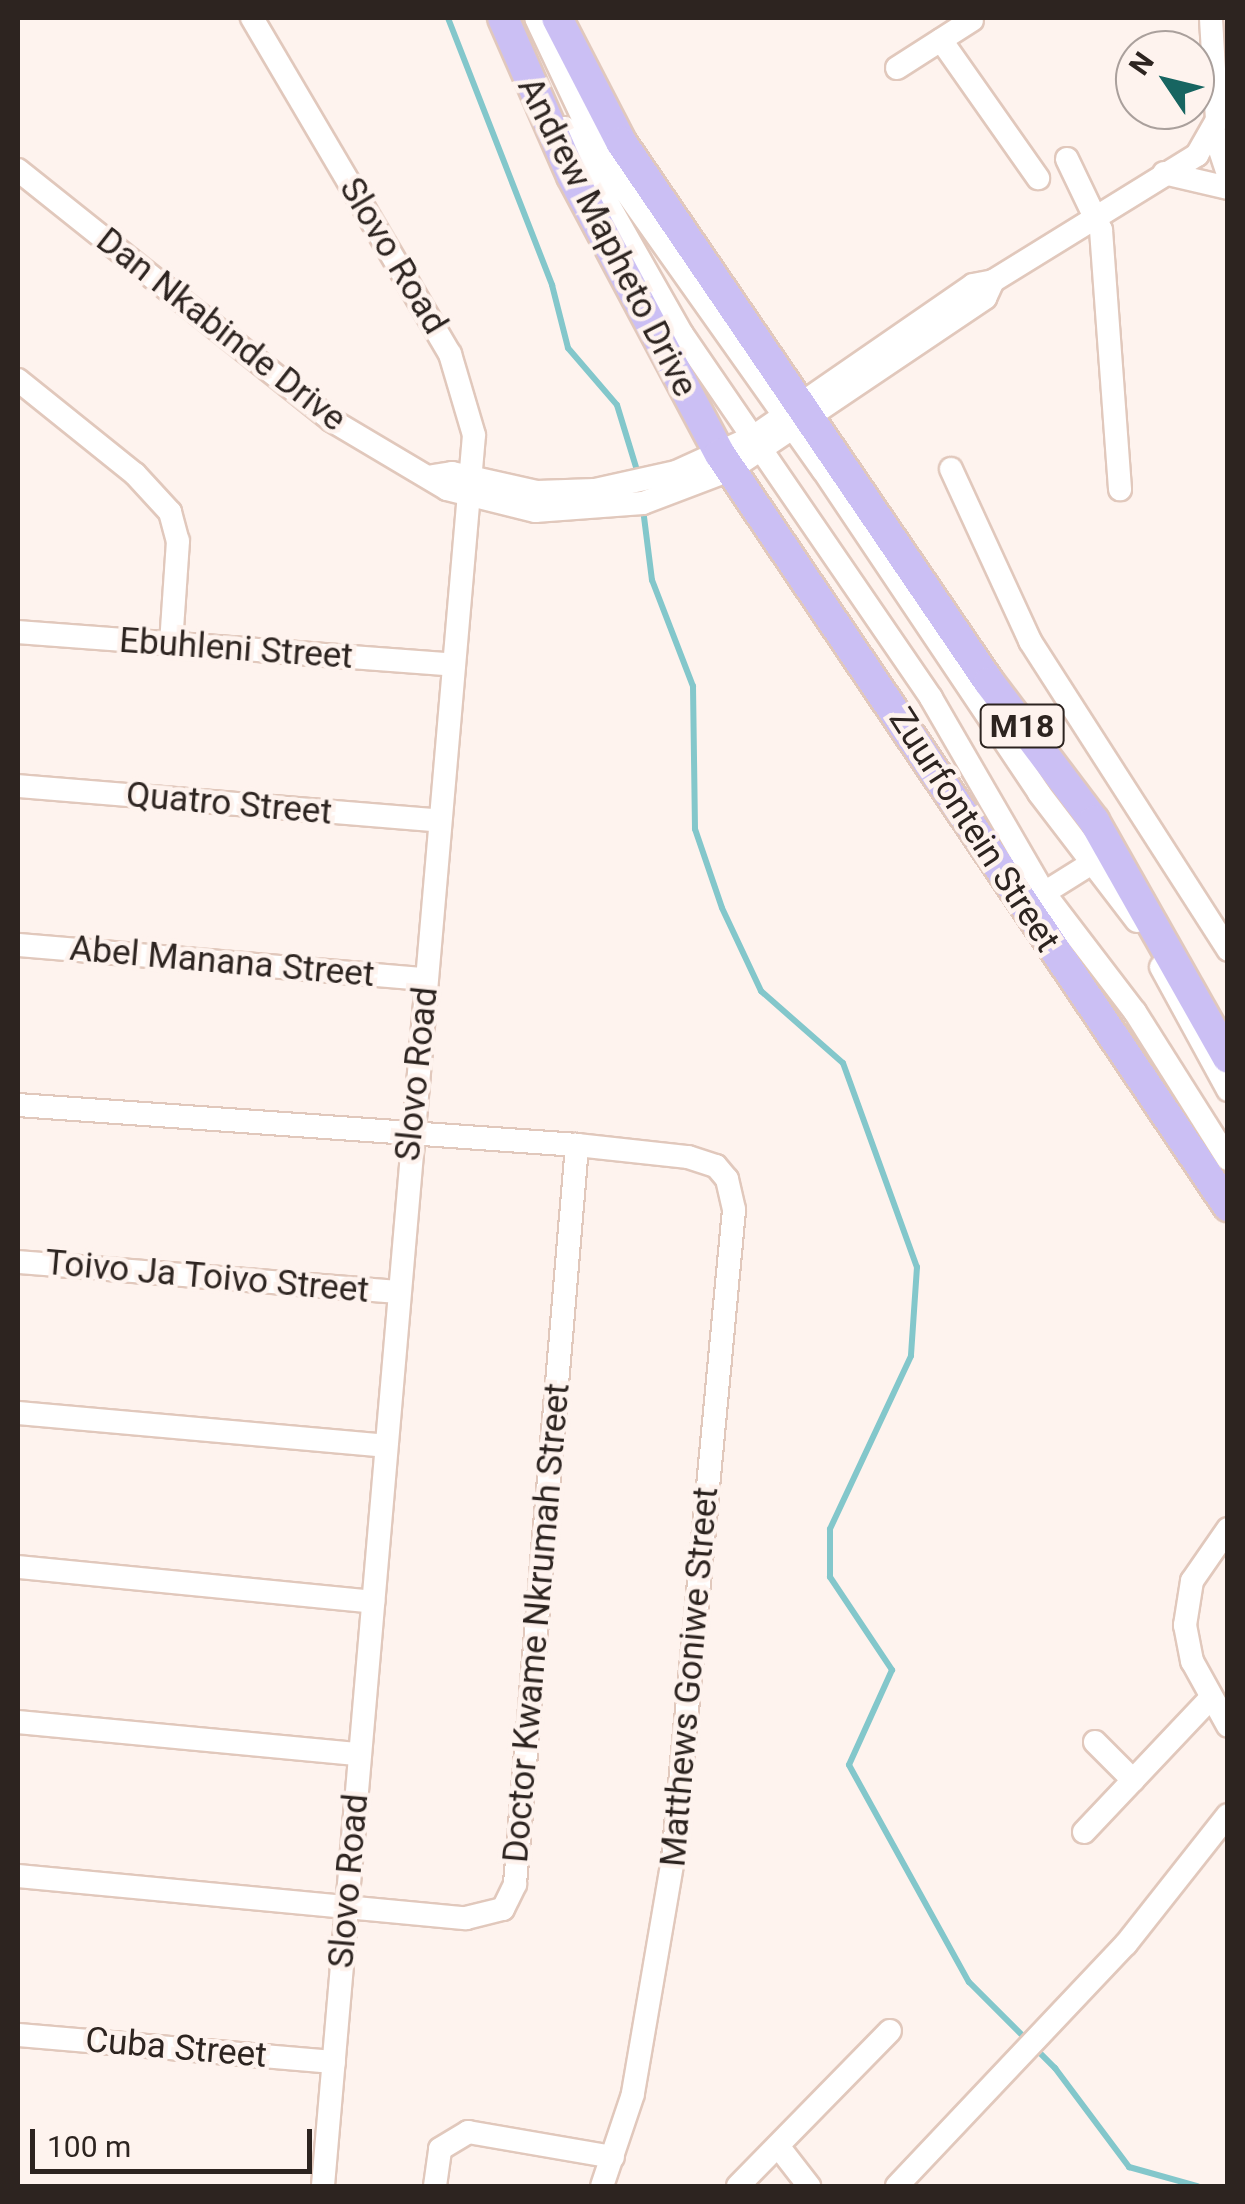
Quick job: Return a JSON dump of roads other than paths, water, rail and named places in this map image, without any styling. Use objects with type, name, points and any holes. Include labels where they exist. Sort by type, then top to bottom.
[{"type":"main road","name":"Andrew Mapheto Drive","points":[[503,18],[572,176],[725,462]]},
{"type":"main road","name":"Andrew Mapheto Drive","points":[[557,18],[621,142],[798,417]]},
{"type":"main road","name":"M18","points":[[798,417],[1094,821],[1228,1058]]},
{"type":"main road","name":"Zuurfontein Street","points":[[725,462],[1228,1206]]},
{"type":"street","name":"Slovo Road","points":[[252,18],[460,373],[474,434],[474,489],[396,1292],[323,2186]]},
{"type":"street","points":[[518,18],[573,144],[682,334],[931,698],[1044,893],[1135,1012],[1228,1159]]},
{"type":"street","points":[[536,18],[592,137],[626,192],[798,417],[1092,864],[1138,923],[1228,1090]]},
{"type":"street","points":[[1211,18],[1214,132],[1228,174]]},
{"type":"street","points":[[897,68],[972,20]]},
{"type":"street","points":[[941,40],[1038,178]]},
{"type":"street","name":"Dan Nkabinde Drive","points":[[18,170],[332,420],[433,476],[474,489],[595,500],[680,481],[759,444],[973,285],[993,281],[1096,212],[1197,155],[1214,132]]},
{"type":"street","points":[[1067,159],[1096,212],[1120,489]]},
{"type":"street","points":[[1164,173],[1228,188]]},
{"type":"street","points":[[18,380],[148,484],[170,512],[178,541],[171,644]]},
{"type":"street","points":[[951,470],[1030,641],[1228,950]]},
{"type":"street","name":"Ebuhleni Street","points":[[18,632],[454,666]]},
{"type":"street","name":"Quatro Street","points":[[18,786],[440,821]]},
{"type":"street","points":[[1044,893],[1092,864]]},
{"type":"street","name":"Abel Manana Street","points":[[18,945],[426,980]]},
{"type":"street","points":[[18,1105],[577,1145]]},
{"type":"street","name":"Matthews Goniwe Street","points":[[577,1145],[716,1166],[727,1179],[734,1210],[674,1859],[640,2063],[602,2186]]},
{"type":"street","name":"Doctor Kwame Nkrumah Street","points":[[18,1876],[486,1918],[511,1898],[577,1145]]},
{"type":"street","name":"Toivo Ja Toivo Street","points":[[18,1262],[396,1292]]},
{"type":"street","points":[[18,1413],[386,1446]]},
{"type":"street","points":[[1228,1529],[1202,1558],[1186,1602],[1192,1661],[1209,1700],[1228,1726]]},
{"type":"street","points":[[18,1566],[373,1602]]},
{"type":"street","points":[[1084,1832],[1209,1700]]},
{"type":"street","points":[[18,1722],[359,1754]]},
{"type":"street","points":[[1095,1742],[1133,1780]]},
{"type":"street","points":[[897,2186],[932,2154],[1126,1944],[1228,1815]]},
{"type":"street","points":[[738,2186],[890,2031]]},
{"type":"street","name":"Cuba Street","points":[[18,2035],[334,2062]]},
{"type":"street","points":[[435,2186],[440,2148],[468,2132],[613,2157]]},
{"type":"street","points":[[778,2146],[809,2186]]},
{"type":"waterway","points":[[448,18],[552,285],[568,348],[617,405],[639,477]]},
{"type":"waterway","points":[[643,509],[652,580],[693,686],[695,829],[722,908],[761,991],[843,1063],[917,1267],[911,1356],[830,1529],[830,1577],[892,1670],[849,1765],[969,1982],[1055,2068],[1129,2167],[1197,2186]]}]
